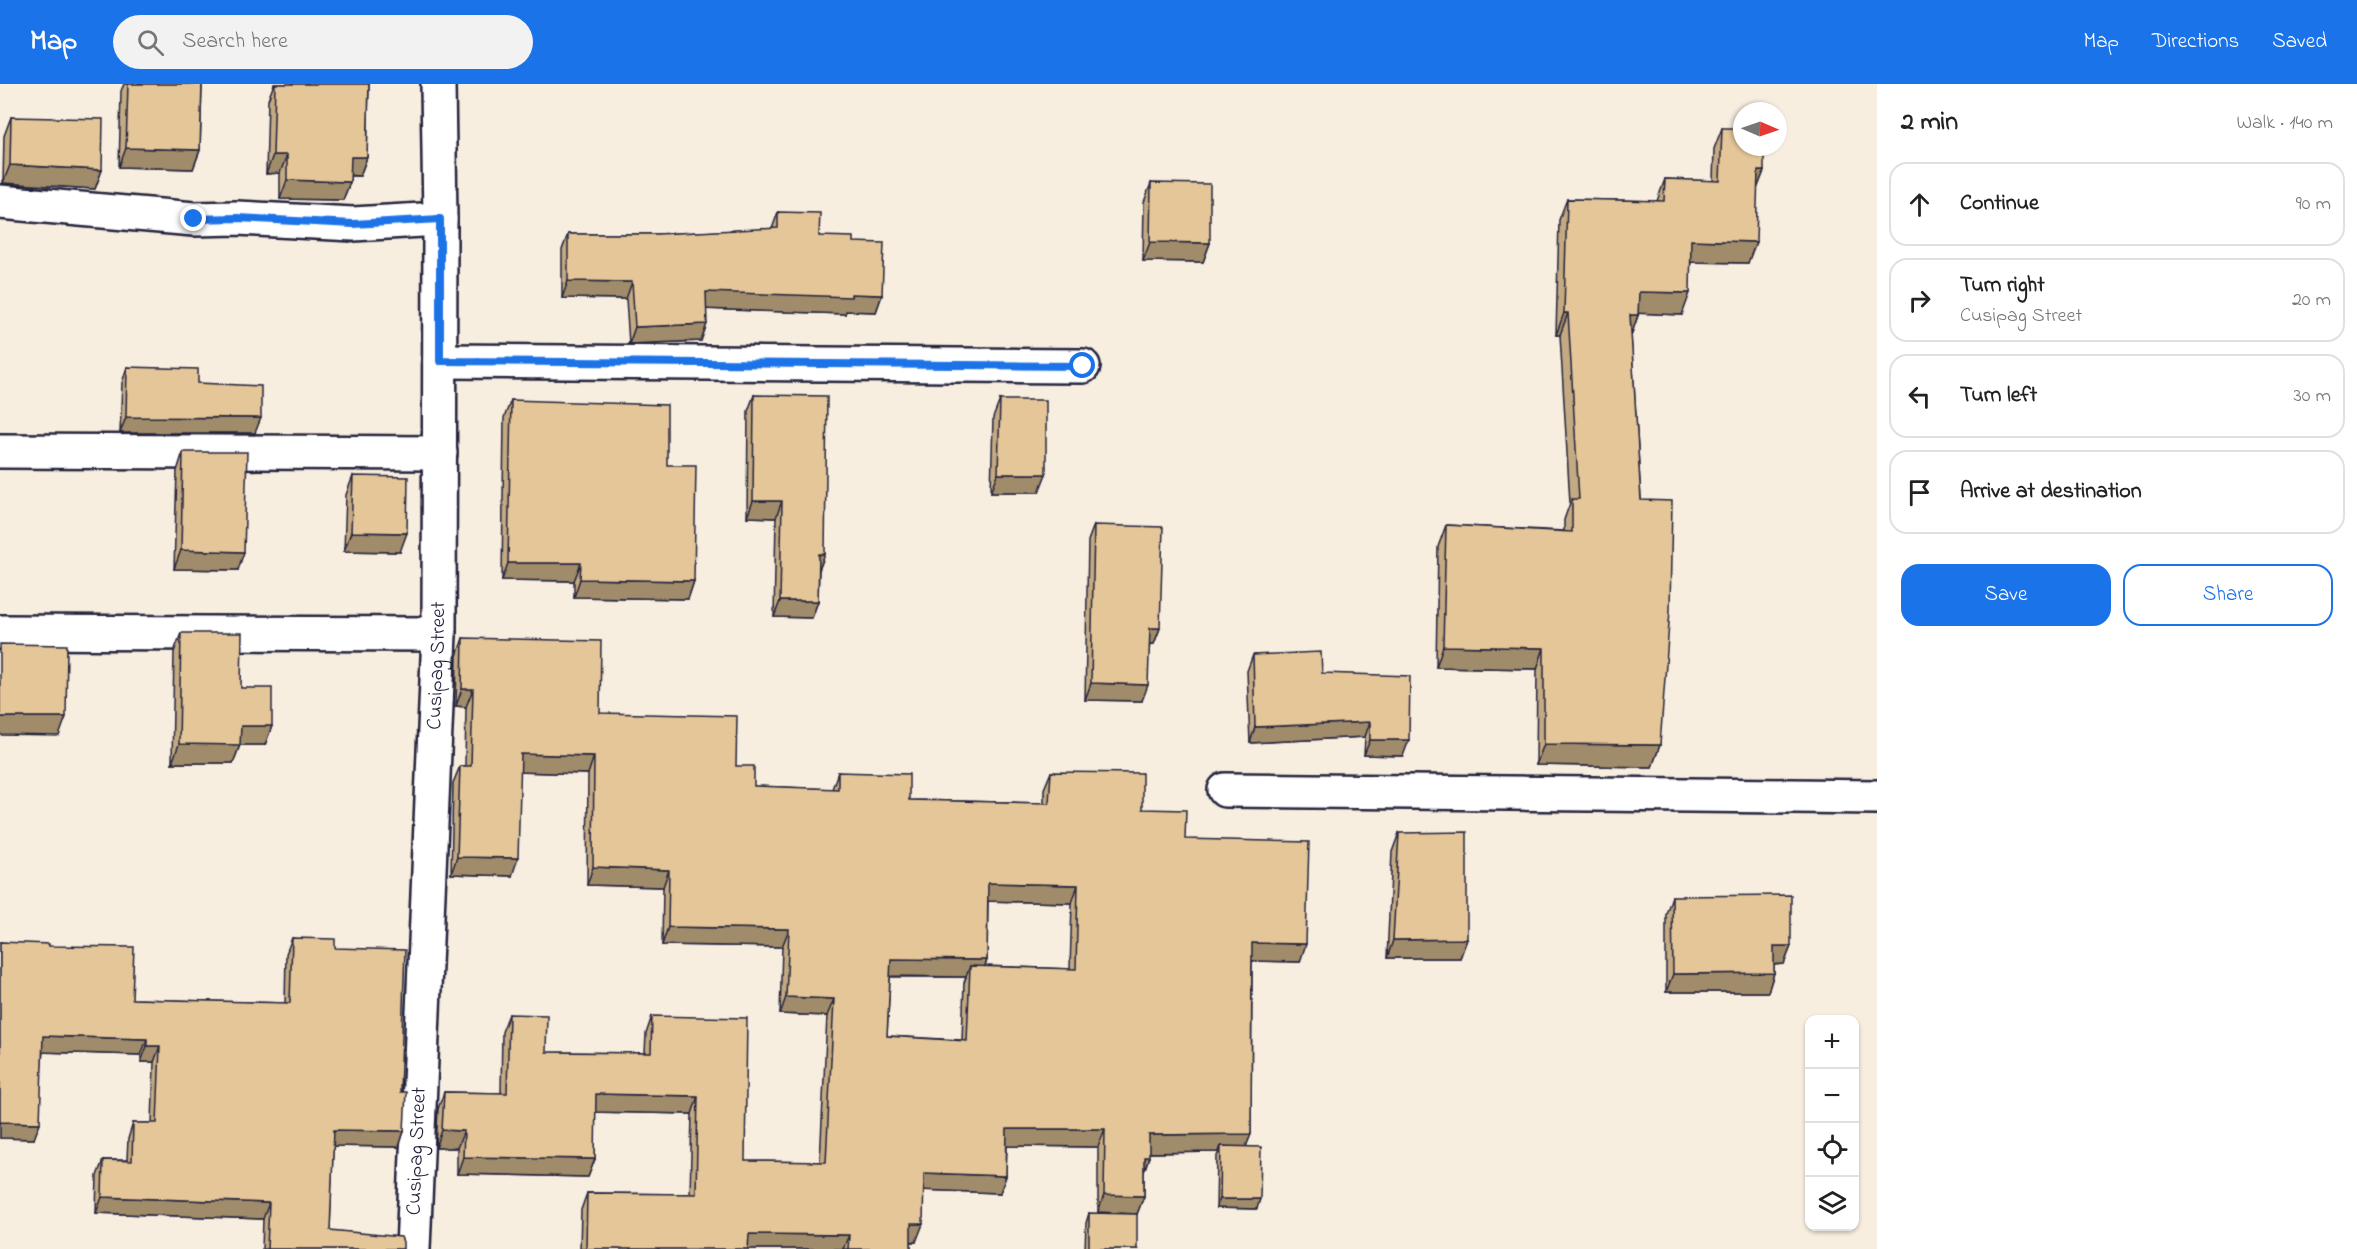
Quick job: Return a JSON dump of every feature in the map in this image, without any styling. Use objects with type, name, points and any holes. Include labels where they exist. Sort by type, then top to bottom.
[{"type":"street","name":"Cusipag Street","points":[[413,1249],[439,634],[438,84]]},
{"type":"street","points":[[0,202],[194,219],[237,218],[353,224],[440,219]]},
{"type":"street","points":[[440,361],[1083,366]]},
{"type":"street","points":[[0,451],[440,453]]},
{"type":"street","points":[[0,632],[439,634]]},
{"type":"street","points":[[1225,790],[1877,797]]},
{"type":"building","points":[[128,84],[202,84],[200,150],[126,148]]},
{"type":"building","points":[[275,84],[369,84],[367,157],[351,157],[350,182],[287,180],[287,155],[273,155]]},
{"type":"building","points":[[11,117],[103,119],[102,170],[10,165]]},
{"type":"building","points":[[1722,128],[1733,128],[1733,156],[1764,156],[1764,171],[1758,171],[1756,242],[1691,240],[1690,293],[1639,292],[1638,315],[1630,315],[1641,500],[1672,501],[1670,610],[1660,745],[1544,744],[1544,648],[1443,646],[1446,525],[1572,532],[1572,499],[1579,499],[1568,313],[1564,313],[1567,199],[1664,201],[1665,179],[1720,181]]},
{"type":"building","points":[[1151,183],[1210,184],[1210,243],[1150,242]]},
{"type":"building","points":[[778,212],[820,213],[819,236],[853,237],[853,242],[884,243],[882,295],[851,294],[851,297],[706,292],[707,324],[635,327],[632,282],[568,281],[568,234],[657,234],[778,228]]},
{"type":"building","points":[[127,367],[198,369],[198,383],[261,386],[261,418],[126,417]]},
{"type":"building","points":[[754,395],[827,396],[825,554],[819,554],[818,601],[780,601],[782,501],[753,501]]},
{"type":"building","points":[[511,400],[667,405],[667,465],[696,465],[694,581],[580,579],[581,563],[508,563]]},
{"type":"building","points":[[1000,400],[1046,400],[1046,474],[998,474]]},
{"type":"building","points":[[183,452],[247,452],[244,552],[181,550]]},
{"type":"building","points":[[353,476],[408,477],[407,533],[351,532]]},
{"type":"building","points":[[1094,525],[1163,527],[1160,628],[1150,628],[1148,685],[1091,683]]},
{"type":"building","points":[[181,633],[242,633],[241,688],[272,688],[272,726],[241,726],[240,745],[179,744]]},
{"type":"building","points":[[463,638],[601,641],[600,713],[737,716],[736,766],[754,766],[754,786],[838,789],[838,772],[909,774],[909,800],[1049,803],[1051,772],[1142,773],[1142,809],[1186,810],[1185,839],[1309,842],[1306,944],[1252,943],[1251,1134],[1149,1135],[1149,1157],[1144,1157],[1144,1196],[1104,1195],[1105,1129],[1007,1129],[1006,1176],[924,1173],[923,1224],[911,1224],[911,1249],[848,1249],[849,1235],[749,1234],[748,1249],[586,1249],[587,1193],[696,1194],[698,1096],[596,1094],[595,1159],[463,1157],[464,1131],[442,1130],[444,1092],[507,1093],[509,1014],[547,1015],[546,1052],[651,1053],[652,1016],[747,1018],[745,1161],[826,1162],[834,999],[786,997],[789,929],[668,927],[669,870],[593,867],[594,756],[521,754],[518,858],[457,857],[460,766],[471,766],[473,689],[462,689]],"holes":[[[988,883],[1078,885],[1076,969],[970,966],[967,1041],[887,1036],[891,959],[987,960]]]},
{"type":"building","points":[[0,644],[67,645],[66,717],[0,717]]},
{"type":"building","points":[[1321,652],[1322,673],[1410,676],[1409,740],[1370,740],[1370,722],[1255,727],[1253,655]]},
{"type":"building","points":[[1467,832],[1467,939],[1393,940],[1399,833]]},
{"type":"building","points":[[1791,895],[1791,946],[1774,946],[1774,973],[1673,974],[1672,896]]},
{"type":"building","points":[[292,938],[335,939],[335,948],[405,950],[400,1092],[406,1092],[404,1131],[334,1130],[330,1230],[401,1237],[403,1249],[267,1249],[269,1203],[102,1197],[103,1160],[132,1161],[133,1123],[157,1123],[160,1046],[147,1046],[147,1039],[43,1036],[40,1123],[0,1122],[0,942],[49,944],[49,946],[134,947],[132,999],[290,1003]]},
{"type":"building","points":[[1221,1146],[1261,1147],[1260,1199],[1220,1199]]},
{"type":"building","points":[[1089,1213],[1137,1214],[1137,1249],[1089,1249]]},
{"type":"route","points":[[194,219],[237,218],[353,224],[440,219],[440,361],[1083,366]]}]
